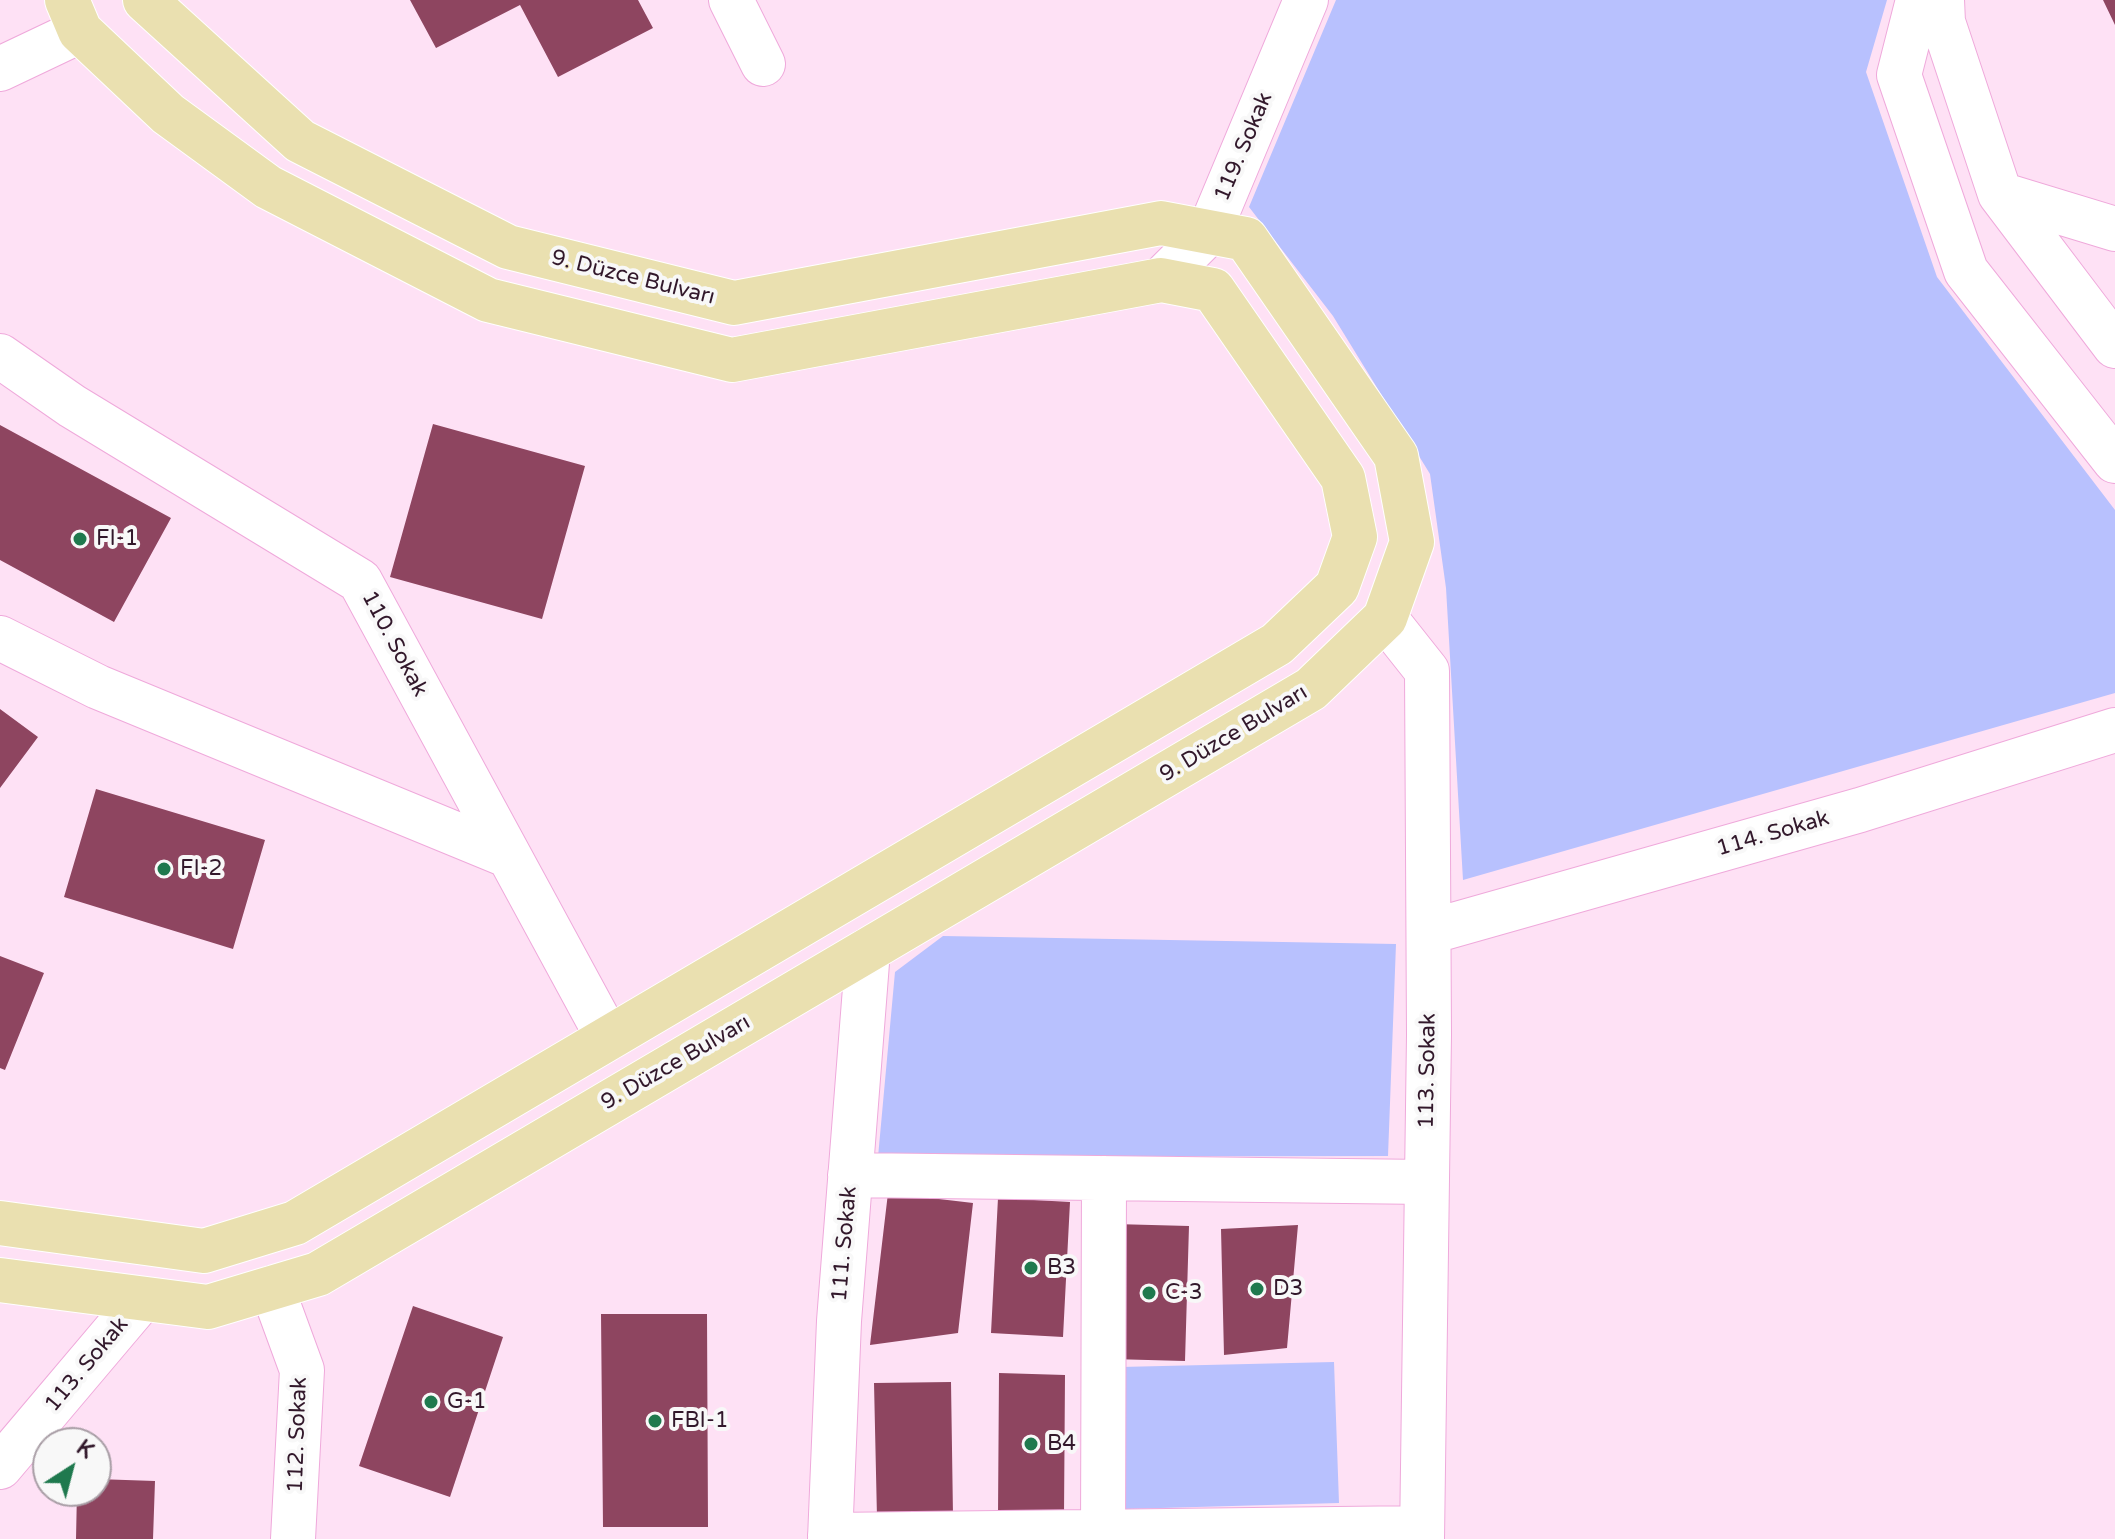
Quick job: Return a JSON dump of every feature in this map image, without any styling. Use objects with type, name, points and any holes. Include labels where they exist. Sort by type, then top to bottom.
[{"type":"main road","name":"9. Düzce Bulvarı","points":[[0,1280],[208,1307],[318,1274],[1311,689],[1385,618],[1412,542],[1396,456],[1246,239],[1161,223],[734,303],[508,247],[300,141],[145,0]]},
{"type":"main road","points":[[0,1223],[204,1251],[295,1223],[1277,644],[1337,587],[1355,537],[1343,478],[1213,290],[1161,280],[732,360],[488,300],[268,187],[168,114],[74,16]]},
{"type":"street","points":[[731,0],[763,64]]},
{"type":"street","name":"119. Sokak","points":[[1161,280],[1209,232],[1306,0]]},
{"type":"street","points":[[1918,0],[1899,75],[1966,271],[2115,461]]},
{"type":"street","points":[[1942,0],[1943,22],[2000,194],[2115,346]]},
{"type":"street","points":[[0,69],[74,16]]},
{"type":"street","points":[[2000,194],[2115,229]]},
{"type":"street","name":"110. Sokak","points":[[0,356],[72,406],[360,581],[608,1038]]},
{"type":"street","name":"113. Sokak","points":[[1385,618],[1427,671],[1429,932],[1422,1534]]},
{"type":"street","points":[[0,638],[98,687],[509,856]]},
{"type":"street","name":"114. Sokak","points":[[1429,932],[1860,810],[2115,730]]},
{"type":"street","name":"111. Sokak","points":[[830,1537],[839,1321],[868,950]]},
{"type":"street","points":[[850,1175],[1427,1182]]},
{"type":"street","points":[[1103,1535],[1104,1178]]},
{"type":"street","name":"112. Sokak","points":[[272,1288],[302,1370],[293,1539]]},
{"type":"street","name":"113. Sokak","points":[[0,1467],[142,1299]]},
{"type":"street","points":[[830,1537],[1422,1534]]},
{"type":"shaded area","points":[[1336,0],[1887,0],[1866,72],[1937,277],[2115,510],[2115,693],[1463,880],[1446,588],[1430,474],[1333,316],[1249,207]]},
{"type":"shaded area","points":[[943,936],[1396,944],[1388,1156],[878,1157],[895,972]]},
{"type":"shaded area","points":[[1334,1362],[1339,1503],[1125,1509],[1120,1367]]},
{"type":"building","points":[[410,0],[638,0],[653,28],[558,77],[520,5],[436,48]]},
{"type":"building","points":[[2103,0],[2115,0],[2115,25]]},
{"type":"building","points":[[433,424],[585,466],[542,619],[390,577]]},
{"type":"building","name":"FI-1","points":[[0,425],[171,518],[114,622],[0,560]]},
{"type":"building","points":[[0,709],[38,737],[0,788]]},
{"type":"building","name":"FI-2","points":[[96,789],[265,840],[233,949],[64,897]]},
{"type":"building","points":[[0,956],[44,973],[5,1070],[0,1068]]},
{"type":"building","points":[[888,1193],[973,1203],[958,1333],[870,1345]]},
{"type":"building","name":"B3","points":[[998,1198],[1070,1202],[1063,1337],[991,1333]]},
{"type":"building","name":"C-3","points":[[1114,1224],[1189,1226],[1185,1361],[1111,1359]]},
{"type":"building","name":"D3","points":[[1298,1225],[1287,1348],[1224,1355],[1221,1229]]},
{"type":"building","name":"G-1","points":[[413,1306],[503,1337],[450,1497],[359,1466]]},
{"type":"building","name":"FBI-1","points":[[601,1314],[707,1314],[708,1527],[603,1527]]},
{"type":"building","name":"B4","points":[[999,1373],[1065,1375],[1064,1515],[998,1514]]},
{"type":"building","points":[[951,1382],[953,1516],[877,1518],[874,1383]]},
{"type":"building","points":[[112,1480],[155,1481],[153,1539],[76,1539],[77,1507],[112,1507]]},
{"type":"place","name":"FI-1","points":[[80,539]]},
{"type":"place","name":"FI-2","points":[[164,869]]},
{"type":"place","name":"B3","points":[[1031,1268]]},
{"type":"place","name":"D3","points":[[1257,1289]]},
{"type":"place","name":"C-3","points":[[1149,1293]]},
{"type":"place","name":"G-1","points":[[431,1402]]},
{"type":"place","name":"FBI-1","points":[[655,1421]]},
{"type":"place","name":"B4","points":[[1031,1444]]}]
